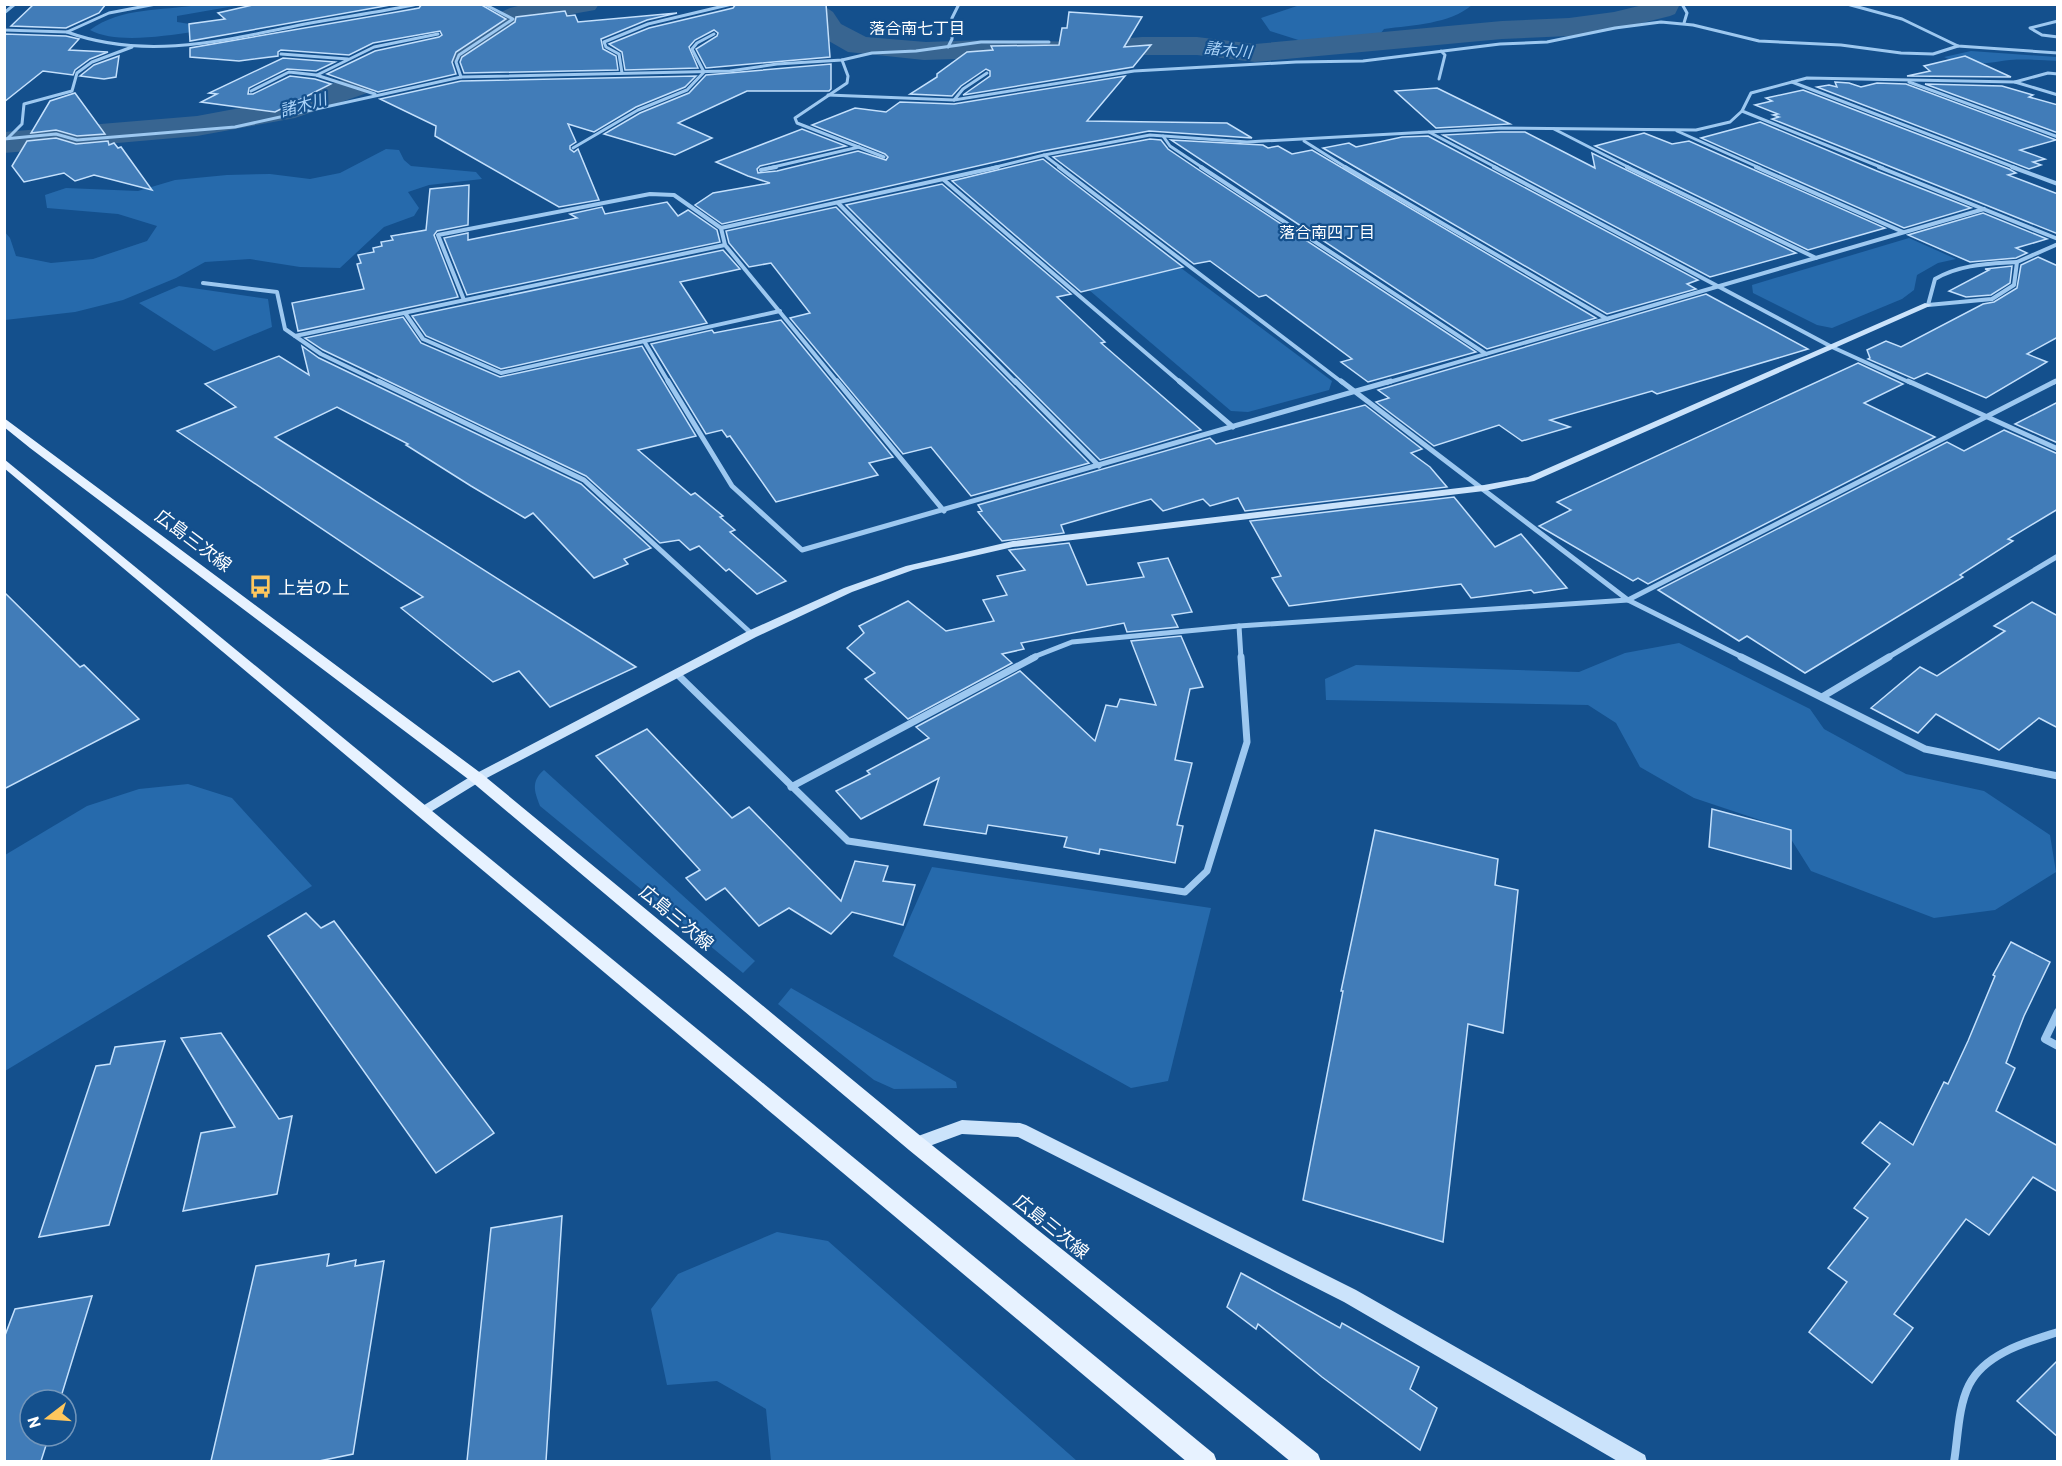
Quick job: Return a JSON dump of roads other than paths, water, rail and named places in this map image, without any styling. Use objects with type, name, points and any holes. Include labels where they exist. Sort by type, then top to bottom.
[{"type":"main road","name":"広島三次線","points":[[4,421],[34,446],[477,778],[916,1144],[1310,1461]]},
{"type":"main road","points":[[4,462],[1206,1461]]},
{"type":"street","points":[[4,13],[15,4]]},
{"type":"street","points":[[67,32],[109,13],[156,4]]},
{"type":"street","points":[[4,30],[67,32],[78,37],[135,46],[165,47],[210,43],[418,4]]},
{"type":"street","points":[[461,77],[456,62],[459,55],[513,19],[484,4]]},
{"type":"street","points":[[622,73],[619,54],[606,47],[604,42],[611,37],[639,27],[732,4]]},
{"type":"street","points":[[1682,4],[1687,13],[1684,22]]},
{"type":"street","points":[[1847,4],[1887,12],[1921,27],[1946,43],[1958,46],[2058,53]]},
{"type":"street","points":[[948,47],[952,39],[952,18],[958,5]]},
{"type":"street","points":[[2058,21],[2030,28],[2042,35],[2058,37]]},
{"type":"street","points":[[828,95],[954,100],[1134,71],[1296,62],[1329,63],[1500,44],[1520,46],[1584,37],[1616,26],[1633,24],[1684,22],[1758,41],[1843,45],[1920,54],[1936,53],[1958,46]]},
{"type":"street","points":[[316,75],[374,46],[438,34]]},
{"type":"street","points":[[704,72],[692,49],[697,43],[714,34]]},
{"type":"street","points":[[6,139],[61,135],[73,139],[174,134],[235,127],[375,94],[461,77],[730,71],[802,62],[842,60],[872,53],[999,41],[1049,42]]},
{"type":"street","points":[[6,139],[20,129],[24,119],[24,104],[72,91],[77,73],[92,62],[135,46]]},
{"type":"street","points":[[1439,79],[1445,55],[1441,51]]},
{"type":"street","points":[[280,54],[349,59]]},
{"type":"street","points":[[842,60],[848,76],[847,83],[800,114],[795,118],[797,123],[884,157]]},
{"type":"street","points":[[252,91],[289,72],[316,75],[375,94]]},
{"type":"street","points":[[573,148],[638,110],[687,90],[704,72]]},
{"type":"street","points":[[954,100],[963,89],[987,73]]},
{"type":"street","points":[[721,228],[945,180],[1044,155],[1150,135],[1247,142],[1304,141],[1501,128],[1695,130],[1730,122],[1742,111],[1751,93],[1807,78],[2015,82],[2048,73],[2058,74]]},
{"type":"street","points":[[1906,81],[2058,137]]},
{"type":"street","points":[[1792,82],[2058,184]]},
{"type":"street","points":[[2015,82],[2058,95]]},
{"type":"street","points":[[1742,111],[2058,239]]},
{"type":"street","points":[[1554,129],[1566,137],[1817,258]]},
{"type":"street","points":[[1675,130],[1904,232]]},
{"type":"street","points":[[1428,132],[1832,347],[2058,449]]},
{"type":"street","points":[[1163,136],[1170,146],[1486,354]]},
{"type":"street","points":[[1304,141],[1607,319]]},
{"type":"street","points":[[761,170],[858,147]]},
{"type":"street","points":[[1044,155],[1484,488],[1628,600],[1925,749],[2058,776]]},
{"type":"street","points":[[945,180],[1233,427]]},
{"type":"street","points":[[464,300],[438,234],[650,194],[674,195],[721,228],[725,244],[944,511]]},
{"type":"street","points":[[838,203],[1099,466]]},
{"type":"street","points":[[644,341],[732,486],[802,550],[944,511],[1984,209]]},
{"type":"street","points":[[295,336],[725,244]]},
{"type":"street","points":[[1928,305],[1935,279],[1949,270],[1970,265],[2017,262],[2058,244]]},
{"type":"street","points":[[425,810],[477,778],[752,634],[848,590],[910,568],[1013,544],[1484,488],[1532,479],[1928,305],[1992,299],[2014,285],[2017,262]]},
{"type":"street","points":[[203,283],[277,292],[285,329],[321,354],[584,480],[752,634]]},
{"type":"street","points":[[405,313],[423,339],[501,373],[780,311]]},
{"type":"street","points":[[791,788],[1027,660],[1072,642],[1239,626],[1628,600],[2058,380]]},
{"type":"street","points":[[1822,698],[2058,556]]},
{"type":"street","points":[[677,674],[791,788],[848,841],[1185,892],[1207,871],[1247,742],[1239,626]]},
{"type":"street","points":[[2058,1012],[2045,1039],[2058,1046]]},
{"type":"street","points":[[916,1144],[962,1127],[1020,1130],[1350,1296],[1638,1461]]},
{"type":"street","points":[[1954,1461],[1969,1385],[1991,1361],[2013,1346],[2058,1332]]},
{"type":"waterway","name":"諸木川","points":[[4,143],[197,126],[295,108],[437,58],[464,45],[486,29],[520,14],[585,4]]},
{"type":"waterway","name":"諸木川","points":[[800,4],[823,18],[830,30],[859,46],[926,51]]},
{"type":"waterway","name":"諸木川","points":[[926,51],[987,49],[1082,51],[1142,46],[1197,46],[1255,53],[1502,30],[1569,27],[1614,21],[1660,10],[1665,8],[1666,4]]},
{"type":"waterway","name":"諸木川","points":[[924,51],[926,51],[927,51],[924,51]]},
{"type":"place","name":"上岩の上","points":[[260,587]]},
{"type":"district","name":"落合南七丁目","points":[[917,27]]},
{"type":"district","name":"落合南四丁目","points":[[1327,231]]}]
